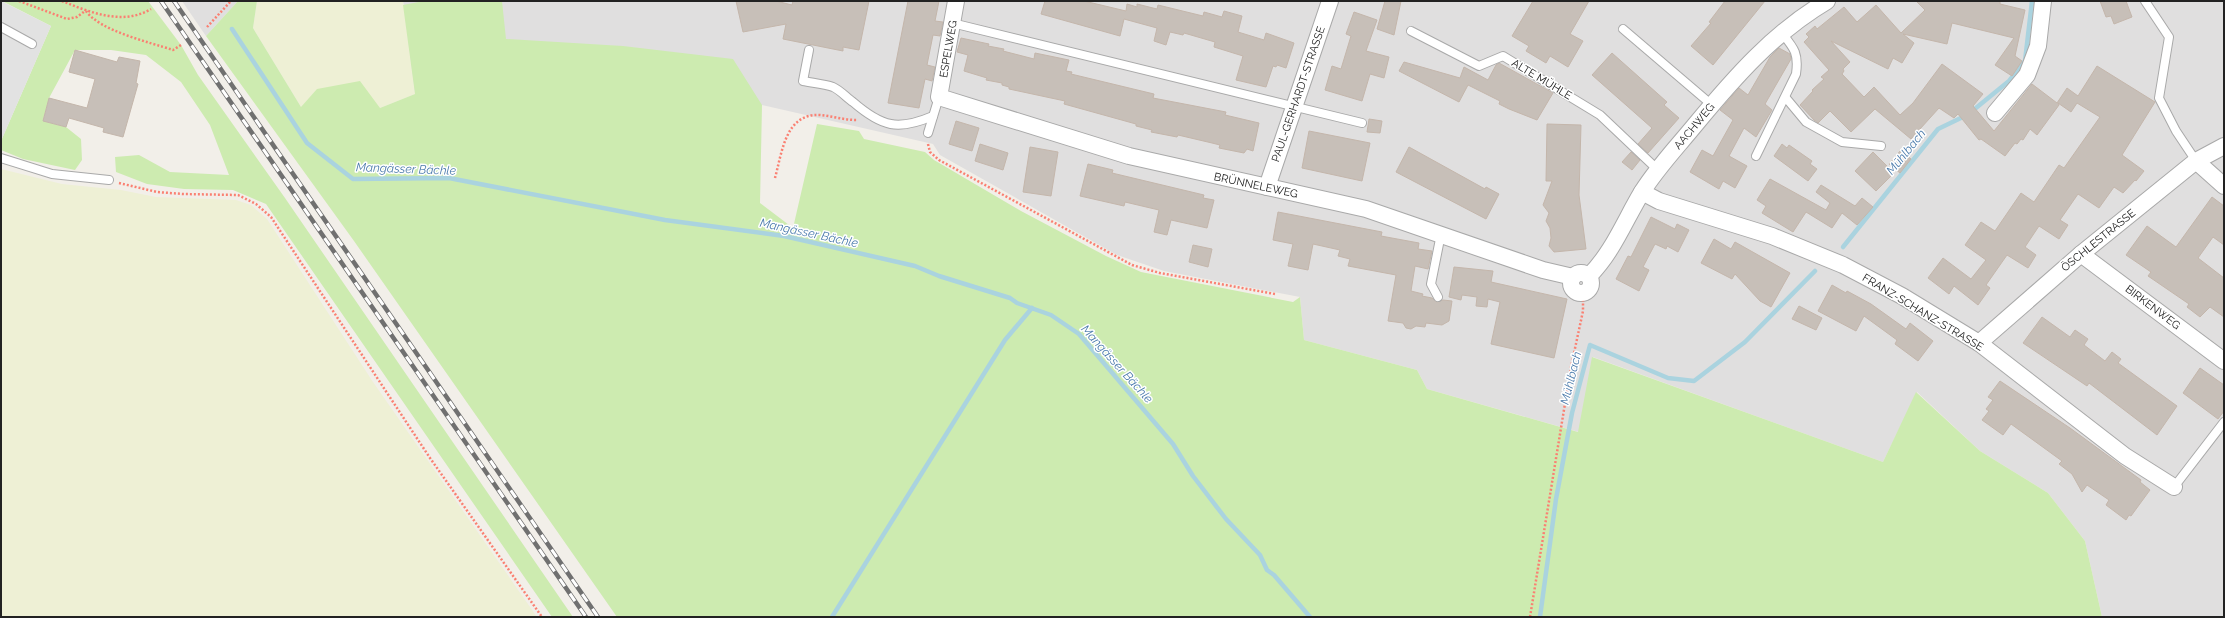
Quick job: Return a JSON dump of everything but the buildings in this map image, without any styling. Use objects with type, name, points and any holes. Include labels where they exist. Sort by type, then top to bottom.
[{"type":"street","name":"ESPELWEG","points":[[939,97],[956,1]]},
{"type":"street","name":"PAUL-GERHARDT-STRASSE","points":[[1267,187],[1330,1]]},
{"type":"street","points":[[1995,113],[2027,75],[2038,46],[2043,1]]},
{"type":"street","name":"AACHWEG","points":[[1589,276],[1608,253],[1642,192],[1658,170],[1739,72],[1781,32],[1821,2]]},
{"type":"street","name":"BRÜNNELEWEG","points":[[939,97],[1129,156],[1366,209],[1543,270],[1572,277]]},
{"type":"street","name":"ÖSCHLESTRASSE","points":[[1979,343],[2081,254],[2196,161],[2224,146]]},
{"type":"street","points":[[2196,161],[2224,186]]},
{"type":"street","name":"FRANZ-SCHANZ-STRASSE","points":[[1642,192],[1659,201],[1772,236],[1843,265],[1902,296],[1979,343],[2125,456],[2174,487]]},
{"type":"street","name":"BIRKENWEG","points":[[2081,254],[2224,361]]},
{"type":"street","points":[[1578,273],[1589,276],[1592,283],[1589,290],[1583,293],[1577,293],[1573,289],[1571,283],[1572,277],[1578,273]]},
{"type":"lane","points":[[2145,1],[2169,37],[2159,98],[2176,132],[2196,161]]},
{"type":"lane","points":[[952,23],[1362,123]]},
{"type":"lane","points":[[1,27],[32,44]]},
{"type":"lane","points":[[1623,29],[1712,105]]},
{"type":"lane","name":"ALTE MÜHLE","points":[[1411,31],[1479,66],[1503,56],[1600,115],[1658,170]]},
{"type":"lane","points":[[1756,156],[1786,98],[1796,74],[1798,61],[1794,49],[1781,32]]},
{"type":"lane","points":[[809,50],[804,81],[834,88],[881,122],[899,126],[916,123],[933,116]]},
{"type":"lane","points":[[928,133],[939,97]]},
{"type":"lane","points":[[1786,98],[1806,122],[1842,142],[1881,146]]},
{"type":"lane","points":[[1,158],[52,174],[109,180]]},
{"type":"lane","points":[[1438,297],[1431,284],[1441,234]]},
{"type":"lane","points":[[2174,487],[2224,422]]},
{"type":"path","points":[[19,1],[67,19],[77,17],[86,11]]},
{"type":"path","points":[[62,1],[86,11],[113,17],[130,17],[151,10]]},
{"type":"path","points":[[207,27],[231,1]]},
{"type":"path","points":[[86,11],[91,19],[128,34],[173,50],[181,45]]},
{"type":"path","points":[[775,178],[788,133],[797,120],[818,115],[881,122]]},
{"type":"path","points":[[928,133],[927,142],[930,152],[939,160],[1132,265],[1160,273],[1275,294]]},
{"type":"path","points":[[109,180],[157,192],[238,195],[256,204],[270,217],[430,458],[542,617]]},
{"type":"path","points":[[1530,617],[1571,367],[1583,311],[1583,293]]},
{"type":"shaded area","points":[[1,1],[51,26],[1,141]]},
{"type":"shaded area","points":[[182,1],[238,1],[206,36]]},
{"type":"shaded area","points":[[403,1],[2224,1],[2224,617],[2102,617],[2085,541],[2048,493],[1980,451],[1917,392],[1883,462],[1593,357],[1579,432],[1427,389],[1417,370],[1304,340],[1300,297],[1164,271],[1117,255],[940,155],[933,144],[762,105],[415,94]]},
{"type":"green space","points":[[2,1],[148,1],[181,45],[198,75],[285,198],[573,617],[552,617],[266,204],[233,190],[184,189],[147,184],[116,172],[115,157],[139,155],[170,172],[229,175],[210,125],[181,82],[146,55],[111,50],[75,50],[49,98],[43,121],[66,127],[81,139],[82,160],[75,170],[23,159],[1,150],[1,141],[51,26]]},
{"type":"green space","points":[[238,1],[257,1],[253,28],[301,107],[317,89],[360,81],[380,108],[415,94],[403,5],[424,1],[502,1],[506,39],[623,46],[733,59],[762,105],[760,203],[793,228],[817,124],[859,131],[864,139],[925,152],[934,160],[1021,211],[1106,256],[1141,272],[1293,302],[1300,297],[1304,340],[1417,370],[1427,389],[1578,432],[1592,357],[1883,462],[1916,392],[1980,451],[2048,493],[2085,541],[2102,617],[617,617],[354,241],[206,36]]},
{"type":"green space","points":[[257,1],[403,1],[415,94],[380,108],[301,107],[253,28]]},
{"type":"green space","points":[[1,169],[62,184],[121,190],[156,197],[236,200],[251,205],[267,219],[373,382],[537,617],[1,617]]},
{"type":"waterway","name":"Mühlbach","points":[[1971,112],[2009,81],[2025,61],[2032,1]]},
{"type":"waterway","name":"Mangässer Bächle","points":[[232,29],[307,143],[353,179],[449,178],[665,220],[784,236],[915,266],[939,276],[1010,298],[1017,303],[1051,315],[1079,334],[1173,444],[1193,476],[1226,519],[1260,555],[1267,570],[1274,575],[1310,617]]},
{"type":"waterway","name":"Mühlbach","points":[[1843,247],[1938,129],[1965,116]]},
{"type":"waterway","name":"Mühlbach","points":[[1540,617],[1556,499],[1572,413],[1590,345],[1668,378],[1694,381],[1745,342],[1815,271]]},
{"type":"waterway","points":[[832,617],[1005,340],[1032,308]]},
{"type":"railway","points":[[161,1],[586,617]]},
{"type":"railway","points":[[174,1],[598,617]]}]
